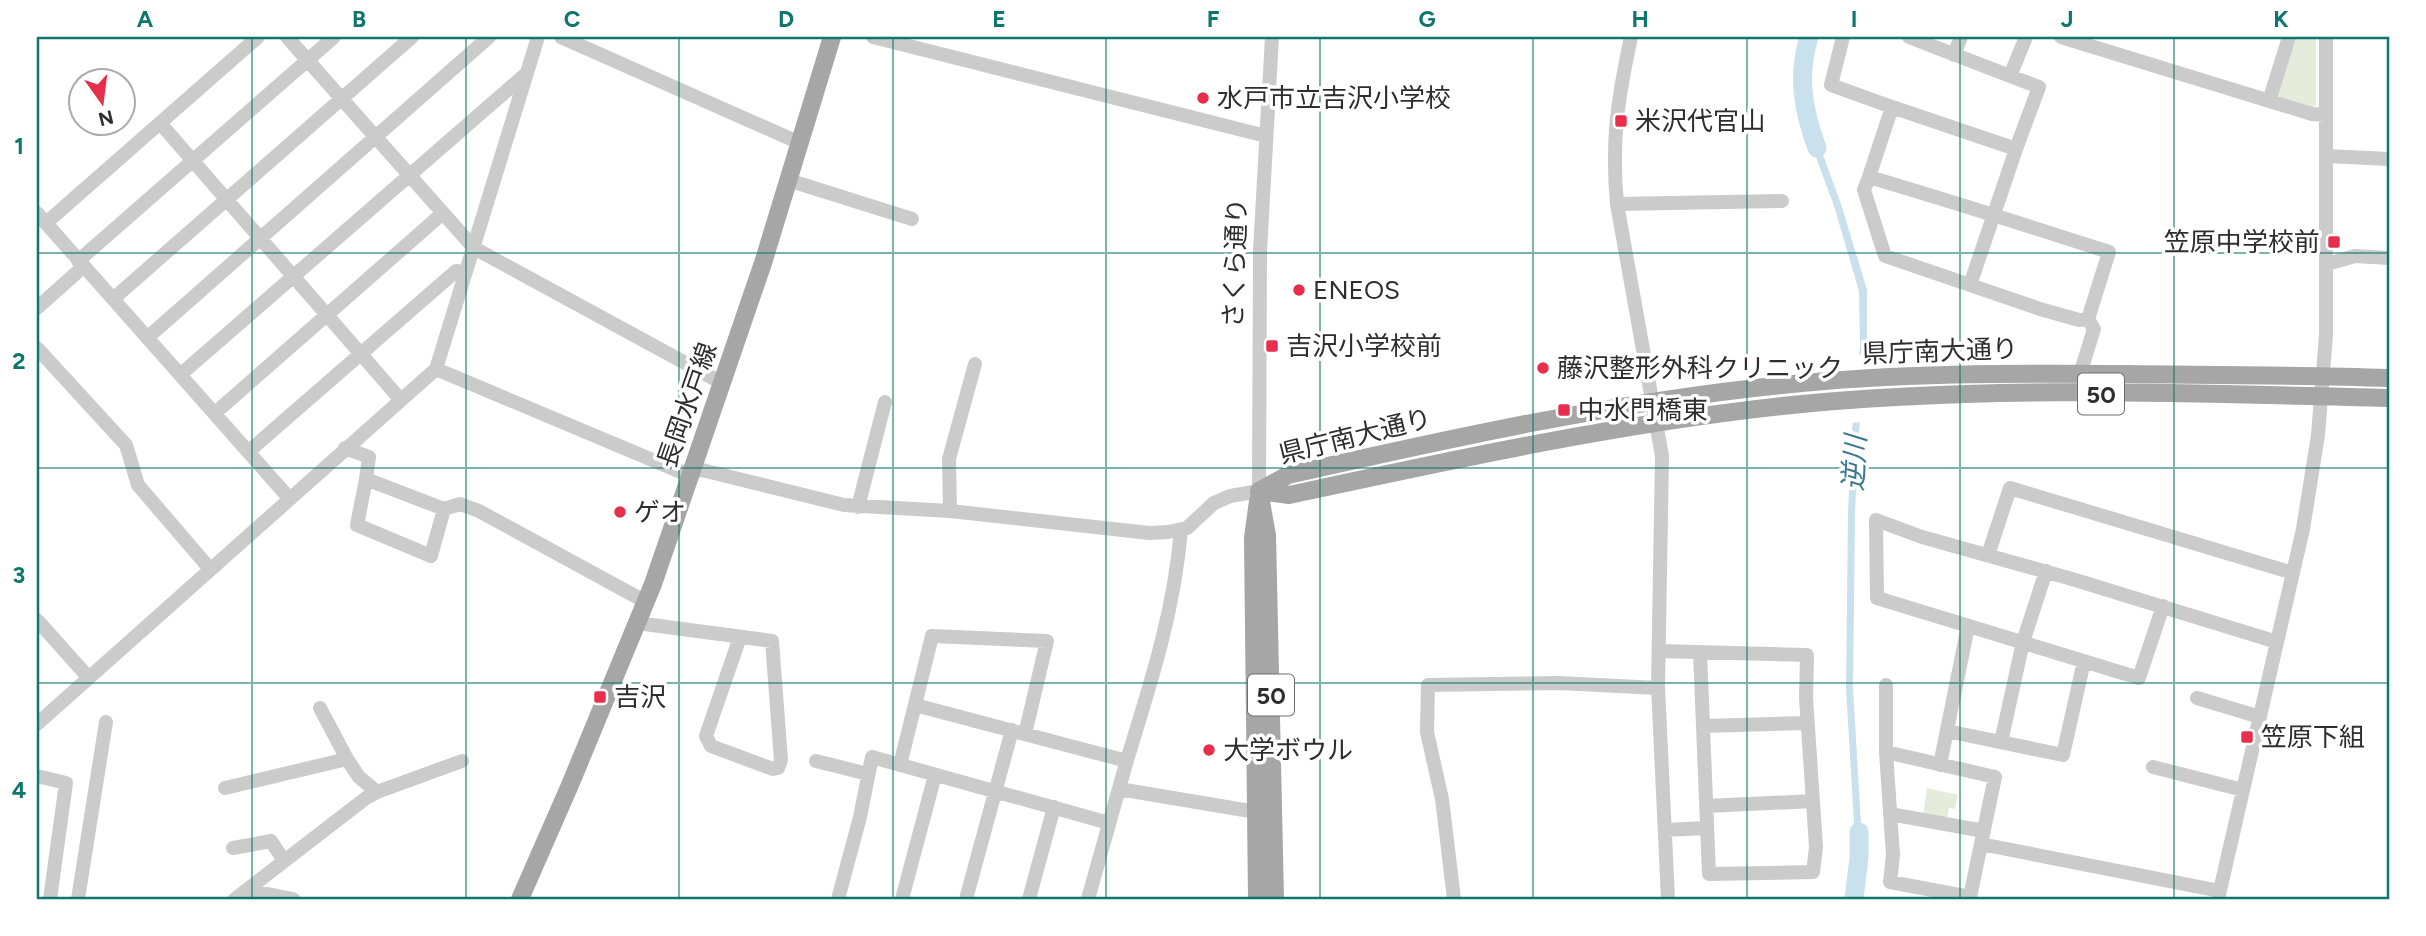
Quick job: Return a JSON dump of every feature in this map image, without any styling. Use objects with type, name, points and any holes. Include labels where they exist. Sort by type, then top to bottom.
[{"type":"main road","name":"長岡水戸線","points":[[520,899],[646,602],[722,383],[832,37]]},
{"type":"main road","name":"県庁南大通り","points":[[1259,491],[1288,475],[1529,422],[1654,401],[1784,385],[1978,374],[2389,378]]},
{"type":"main road","name":"県庁南大通り","points":[[1259,491],[1289,495],[1658,422],[1843,401],[1994,393],[2389,398]]},
{"type":"main road","name":"さくら通り","points":[[1257,899],[1253,538],[1259,491]]},
{"type":"main road","name":"さくら通り","points":[[1259,491],[1267,535],[1275,899]]},
{"type":"street","points":[[258,37],[160,123],[42,218],[289,498]]},
{"type":"street","points":[[287,37],[474,248],[722,383]]},
{"type":"street","points":[[37,308],[81,264],[334,37]]},
{"type":"street","points":[[114,299],[412,37]]},
{"type":"street","points":[[146,338],[489,37]]},
{"type":"street","points":[[37,724],[436,369],[538,37]]},
{"type":"street","points":[[561,37],[800,143]]},
{"type":"street","points":[[873,37],[1266,136]]},
{"type":"street","name":"さくら通り","points":[[1259,491],[1259,316],[1272,37]]},
{"type":"street","points":[[1632,37],[1615,122],[1615,176],[1662,456],[1658,688],[1668,899]]},
{"type":"street","points":[[1843,37],[1831,85],[2016,149]]},
{"type":"street","points":[[1909,37],[2039,87],[1970,285]]},
{"type":"street","points":[[1954,55],[1961,37]]},
{"type":"street","points":[[2010,76],[2026,37]]},
{"type":"street","points":[[2061,37],[2088,41],[2269,101],[2312,114],[2326,115]]},
{"type":"street","points":[[2269,101],[2289,37]]},
{"type":"street","points":[[1890,814],[2219,895],[2312,483],[2323,376],[2326,37]]},
{"type":"street","points":[[180,375],[527,73]]},
{"type":"street","points":[[1892,107],[1864,190],[1885,256],[2039,309],[2079,320],[2088,319]]},
{"type":"street","points":[[160,123],[400,399]]},
{"type":"street","points":[[2326,156],[2389,159]]},
{"type":"street","points":[[1869,177],[2109,252],[2088,319],[2094,329],[2080,374]]},
{"type":"street","points":[[788,180],[912,219]]},
{"type":"street","points":[[1618,204],[1782,201]]},
{"type":"street","points":[[215,413],[443,213]]},
{"type":"street","points":[[2326,264],[2355,256],[2389,258]]},
{"type":"street","points":[[248,452],[456,271],[465,272]]},
{"type":"street","points":[[37,348],[127,445],[138,485],[210,569]]},
{"type":"street","points":[[950,511],[949,459],[975,364]]},
{"type":"street","points":[[436,369],[681,472],[702,470],[817,500],[858,507],[950,511],[1149,533],[1181,530],[1191,525],[1214,503],[1230,496],[1259,491]]},
{"type":"street","points":[[858,507],[885,402]]},
{"type":"street","points":[[345,448],[369,457],[357,525],[431,556],[444,509]]},
{"type":"street","points":[[366,479],[444,509],[460,504],[479,511],[646,602]]},
{"type":"street","points":[[1988,555],[2010,488],[2293,573]]},
{"type":"street","points":[[2163,607],[2139,678],[1877,598],[1876,520],[1988,555],[2046,571],[2277,642]]},
{"type":"street","points":[[1088,899],[1127,761],[1157,668],[1178,569],[1181,530]]},
{"type":"street","points":[[2001,742],[2023,642],[2046,571]]},
{"type":"street","points":[[37,620],[89,678]]},
{"type":"street","points":[[637,623],[772,640],[781,760],[778,768],[773,769],[711,746],[706,736],[740,637]]},
{"type":"street","points":[[1940,765],[1968,626]]},
{"type":"street","points":[[900,765],[932,636],[1047,641],[1018,732],[995,791],[966,899]]},
{"type":"street","points":[[1659,651],[1700,652],[1807,655],[1807,723],[1816,847],[1813,872],[1709,874],[1700,652]]},
{"type":"street","points":[[1947,731],[2063,755],[2084,661]]},
{"type":"street","points":[[1454,899],[1442,799],[1427,732],[1428,685],[1559,682],[1658,688]]},
{"type":"street","points":[[1885,685],[1886,752],[1893,855],[1890,882],[1970,897],[1995,777],[1886,752]]},
{"type":"street","points":[[2197,698],[2260,718]]},
{"type":"street","points":[[915,705],[1127,761]]},
{"type":"street","points":[[320,708],[359,777],[377,792]]},
{"type":"street","points":[[78,899],[106,722]]},
{"type":"street","points":[[1703,726],[1807,723]]},
{"type":"street","points":[[838,899],[860,817],[872,757],[1110,822]]},
{"type":"street","points":[[225,788],[347,759]]},
{"type":"street","points":[[241,895],[366,798],[462,761]]},
{"type":"street","points":[[816,761],[868,774]]},
{"type":"street","points":[[2153,767],[2243,790]]},
{"type":"street","points":[[902,899],[935,775]]},
{"type":"street","points":[[37,776],[66,783],[50,899]]},
{"type":"street","points":[[1119,789],[1256,812]]},
{"type":"street","points":[[1706,806],[1813,801]]},
{"type":"street","points":[[1029,899],[1054,807]]},
{"type":"street","points":[[1665,830],[1707,828]]},
{"type":"street","points":[[233,848],[271,841],[285,861]]},
{"type":"street","points":[[241,895],[293,899]]},
{"type":"green space","points":[[2295,37],[2316,37],[2316,105],[2312,109],[2278,99],[2276,95]]},
{"type":"green space","points":[[1927,788],[1958,795],[1955,809],[1949,808],[1947,820],[1923,816]]},
{"type":"water","points":[[1812,125],[1841,204],[1867,290],[1867,346],[1858,442],[1855,514],[1853,688],[1863,858],[1856,858],[1846,688],[1848,514],[1851,442],[1860,346],[1859,291],[1834,206],[1805,127]]},
{"type":"pier","points":[[1870,354],[1863,422],[1849,423],[1855,355]]},
{"type":"waterway","name":"逆川","points":[[1809,37],[1803,65],[1803,93],[1817,148]]},
{"type":"waterway","name":"逆川","points":[[1854,899],[1859,832]]},
{"type":"place","name":"水戸市立吉沢小学校","points":[[1203,98]]},
{"type":"place","name":"米沢代官山","points":[[1621,121]]},
{"type":"place","name":"笠原中学校前","points":[[2334,242]]},
{"type":"place","name":"ENEOS","points":[[1299,290]]},
{"type":"place","name":"吉沢小学校前","points":[[1272,346]]},
{"type":"place","name":"藤沢整形外科クリニック","points":[[1543,368]]},
{"type":"place","name":"中水門橋東","points":[[1564,410]]},
{"type":"place","name":"ゲオ","points":[[620,512]]},
{"type":"place","name":"吉沢","points":[[600,697]]},
{"type":"place","name":"笠原下組","points":[[2247,737]]},
{"type":"place","name":"大学ボウル","points":[[1209,750]]}]
